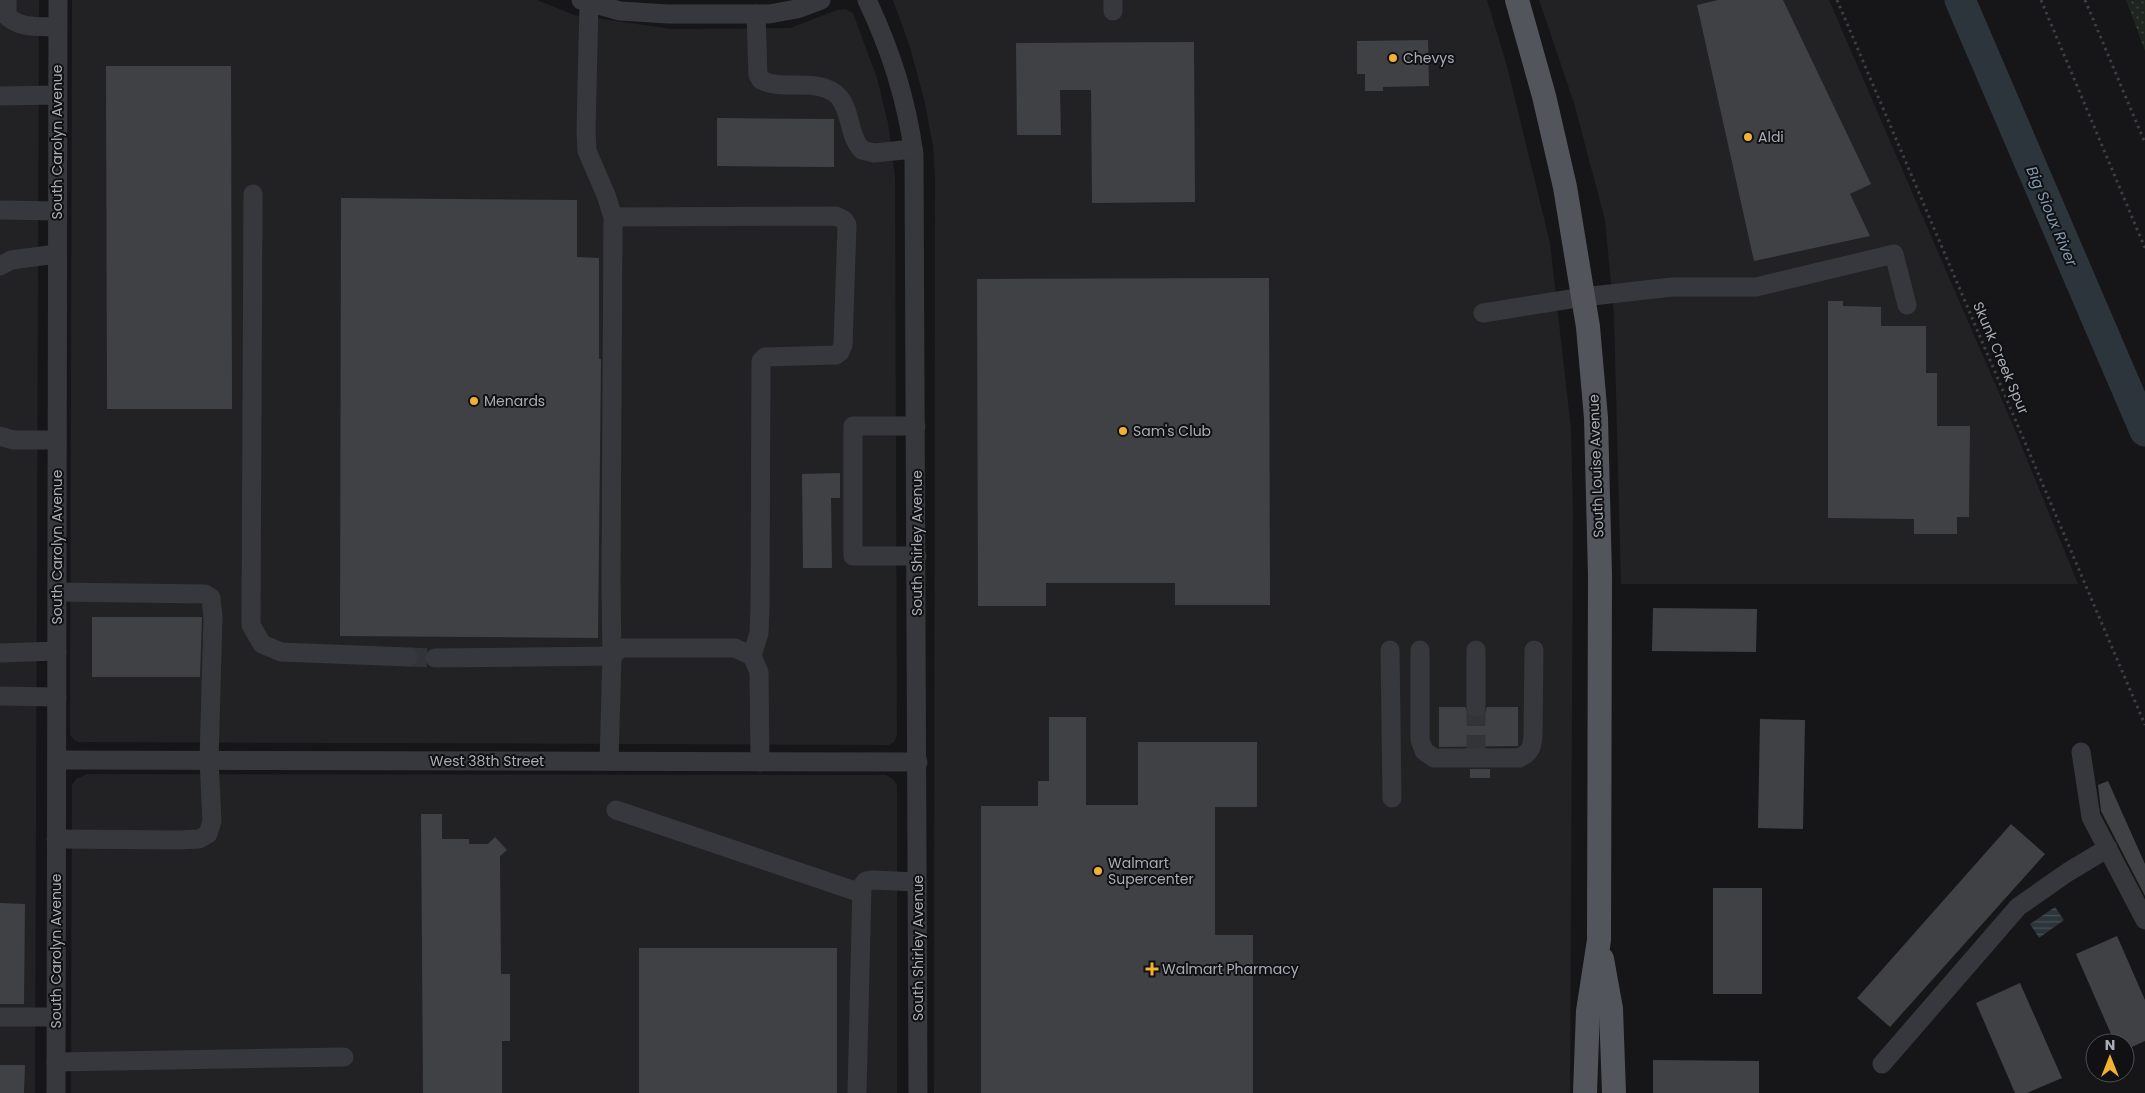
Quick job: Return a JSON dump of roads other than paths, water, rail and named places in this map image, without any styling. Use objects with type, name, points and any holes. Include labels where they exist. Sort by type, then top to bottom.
[{"type":"main road","name":"South Louise Avenue","points":[[1517,0],[1556,145],[1577,250],[1596,418],[1598,479],[1599,940],[1588,1011],[1585,1093]]},
{"type":"main road","name":"South Louise Avenue","points":[[1599,940],[1611,1009],[1614,1093]]},
{"type":"street","points":[[7,0],[7,16],[13,22],[22,25],[58,27]]},
{"type":"street","name":"South Carolyn Avenue","points":[[56,1093],[58,0]]},
{"type":"street","points":[[609,761],[612,656],[613,217],[606,195],[587,151],[585,1],[629,11],[668,14],[756,14],[797,9],[820,0]]},
{"type":"street","name":"South Shirley Avenue","points":[[867,0],[899,77],[909,117],[916,204],[918,1093]]},
{"type":"street","points":[[756,14],[758,75],[761,80],[777,86],[821,86],[830,90],[844,104],[853,138],[862,150],[874,153],[913,149]]},
{"type":"street","points":[[0,96],[58,95]]},
{"type":"street","points":[[253,194],[251,625],[262,644],[281,652],[408,657]]},
{"type":"street","points":[[0,210],[57,211]]},
{"type":"street","points":[[613,217],[836,216],[844,220],[847,225],[843,345],[840,352],[836,355],[765,357],[761,361],[760,610],[759,633],[752,656],[759,672],[760,762]]},
{"type":"street","points":[[0,266],[11,260],[57,254]]},
{"type":"street","points":[[1483,313],[1583,297],[1672,287],[1756,287],[1894,254],[1907,305]]},
{"type":"street","points":[[916,426],[853,426],[853,556],[917,556]]},
{"type":"street","points":[[0,436],[13,440],[57,440]]},
{"type":"street","points":[[56,839],[199,839],[208,834],[212,821],[209,760],[213,617],[211,598],[205,594],[57,592]]},
{"type":"street","points":[[435,658],[612,656],[622,648],[734,648],[752,656]]},
{"type":"street","points":[[1390,650],[1392,798]]},
{"type":"street","points":[[1420,650],[1420,740],[1424,751],[1434,758],[1476,753],[1519,758],[1527,754],[1532,748],[1534,650]]},
{"type":"street","points":[[1476,650],[1476,707]]},
{"type":"street","points":[[0,653],[57,651]]},
{"type":"street","points":[[0,696],[57,697]]},
{"type":"street","points":[[2081,752],[2091,818],[2145,920]]},
{"type":"street","name":"West 38th Street","points":[[57,760],[918,762]]},
{"type":"street","points":[[616,810],[861,893]]},
{"type":"street","points":[[1882,1064],[2018,907],[2068,872],[2108,848]]},
{"type":"street","points":[[857,1093],[861,893],[866,881],[917,882]]},
{"type":"street","points":[[0,1017],[56,1017]]},
{"type":"street","points":[[56,1062],[344,1057]]},
{"type":"waterway","name":"Big Sioux River","points":[[1960,0],[2145,431]]},
{"type":"tunnel","points":[[408,657],[435,658]]},
{"type":"tunnel","points":[[1476,707],[1476,749]]},
{"type":"place","name":"Chevys","points":[[1393,58]]},
{"type":"place","name":"Aldi","points":[[1748,137]]},
{"type":"place","name":"Menards","points":[[474,401]]},
{"type":"place","name":"Sam's Club","points":[[1123,431]]},
{"type":"place","name":"Walmart Supercenter","points":[[1098,871]]},
{"type":"place","name":"Walmart Pharmacy","points":[[1152,969]]}]
